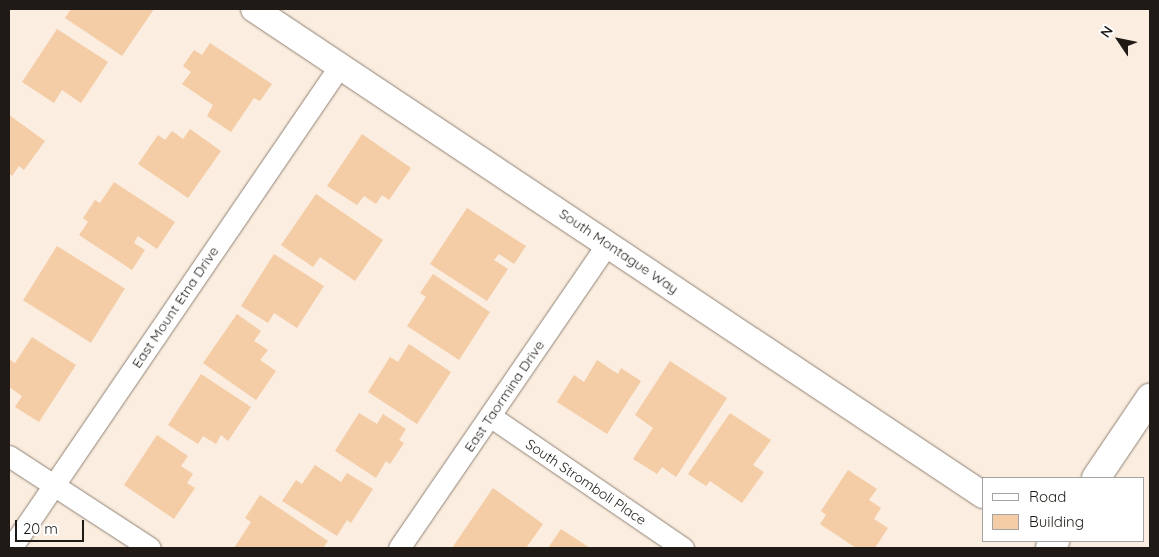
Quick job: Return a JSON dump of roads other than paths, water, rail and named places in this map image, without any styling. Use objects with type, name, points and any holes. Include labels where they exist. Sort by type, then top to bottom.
[{"type":"main road","points":[[1097,477],[1150,398]]},
{"type":"street","name":"South Montague Way","points":[[254,9],[339,67],[608,243],[982,494]]},
{"type":"street","name":"East Mount Etna Drive","points":[[11,548],[339,67]]},
{"type":"street","name":"East Taormina Drive","points":[[399,548],[608,243]]},
{"type":"street","name":"South Stromboli Place","points":[[490,416],[683,548]]},
{"type":"street","points":[[9,456],[150,548]]}]
